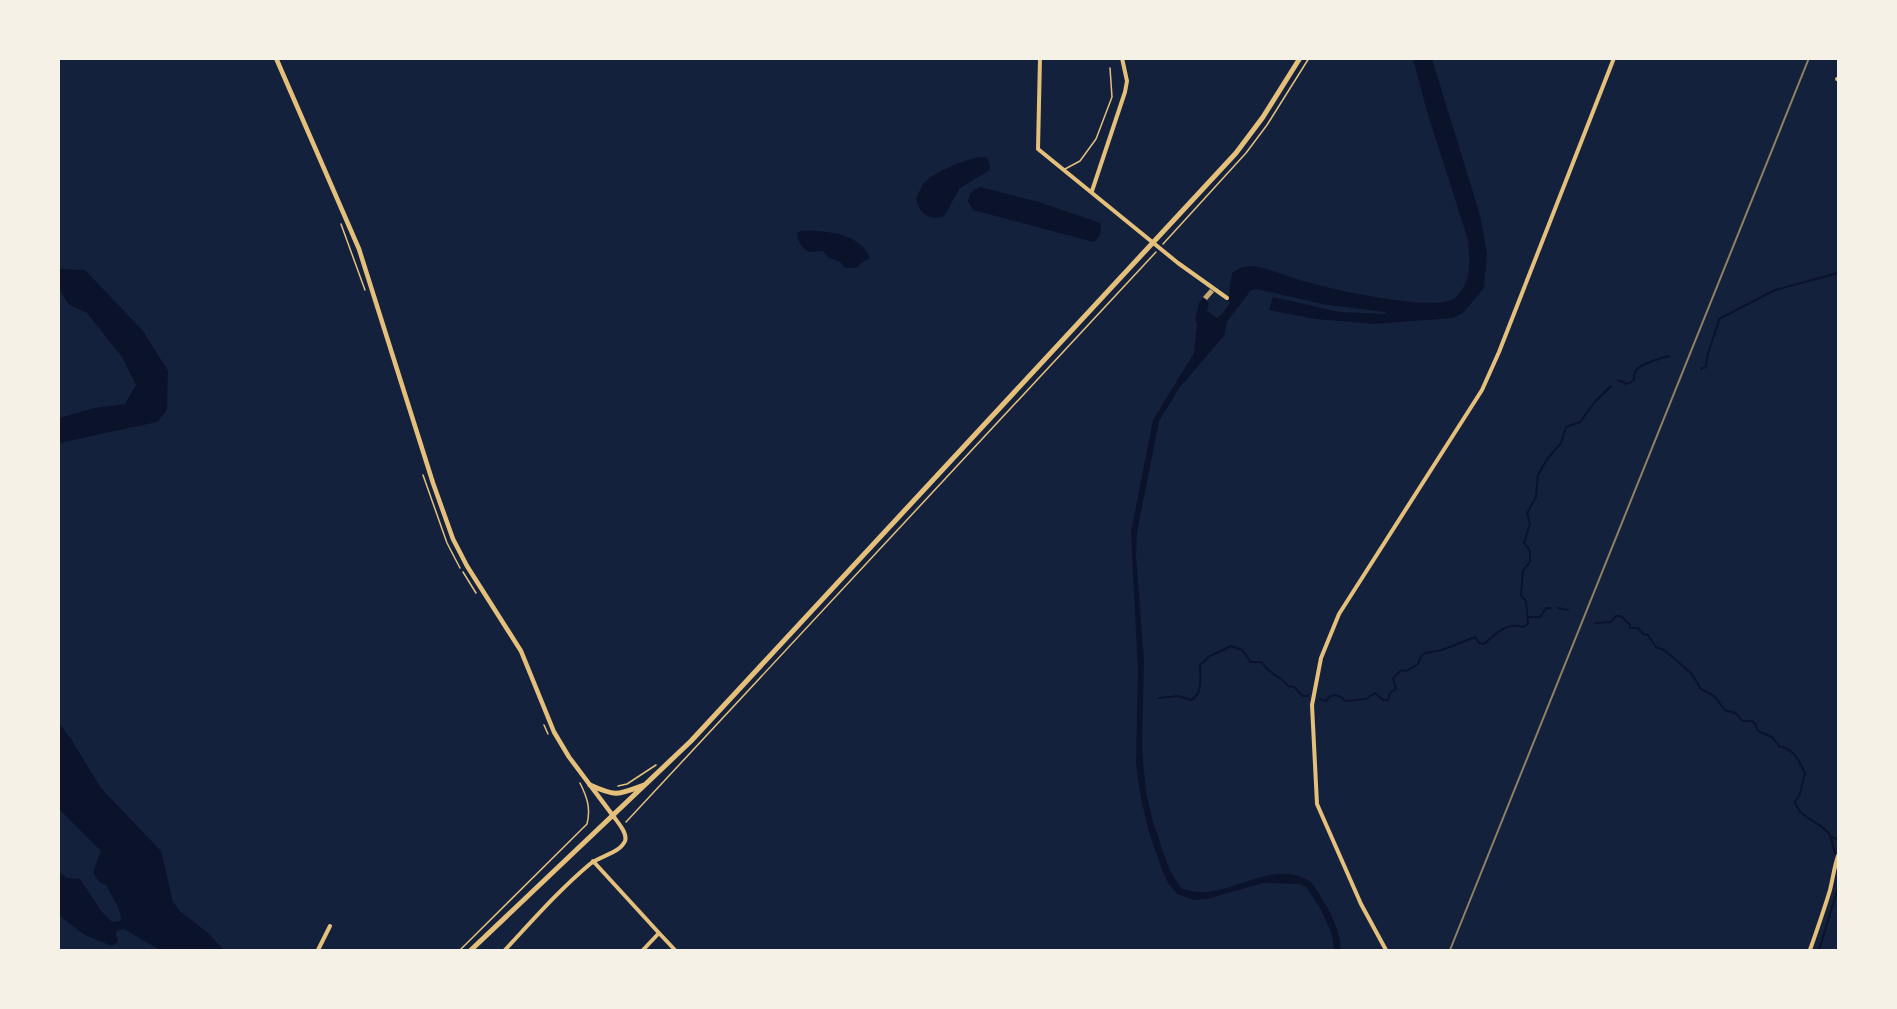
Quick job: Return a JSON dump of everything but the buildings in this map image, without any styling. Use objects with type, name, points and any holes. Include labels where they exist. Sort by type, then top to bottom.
[{"type":"main road","points":[[471,951],[649,783],[795,629],[1251,135],[1300,58]]},
{"type":"main road","points":[[590,785],[610,794],[619,795],[649,783]]},
{"type":"street","points":[[276,58],[359,249],[453,539],[467,566],[521,651],[554,732],[625,834],[625,841],[617,850],[592,861],[505,951]]},
{"type":"street","points":[[1040,58],[1038,148],[1153,243],[1227,298]]},
{"type":"street","points":[[1092,191],[1125,92],[1127,81],[1122,58]]},
{"type":"street","points":[[1386,951],[1361,904],[1317,804],[1312,705],[1321,658],[1339,614],[1482,390],[1614,58]]},
{"type":"street","points":[[1810,951],[1824,914],[1833,880],[1833,870],[1839,856]]},
{"type":"street","points":[[592,861],[675,951]]},
{"type":"street","points":[[318,951],[330,926]]},
{"type":"street","points":[[643,951],[659,933]]},
{"type":"lane","points":[[1064,170],[1080,161],[1096,139],[1112,97],[1110,68]]},
{"type":"path","points":[[795,629],[800,634]]},
{"type":"path","points":[[602,790],[627,784],[660,761]]},
{"type":"path","points":[[460,951],[536,876],[540,868],[582,830],[588,820],[588,800]]},
{"type":"water","points":[[1413,59],[1432,59],[1480,215],[1487,253],[1484,288],[1463,313],[1453,318],[1374,324],[1315,319],[1269,310],[1273,297],[1340,312],[1385,314],[1386,312],[1327,305],[1257,289],[1251,290],[1227,322],[1224,336],[1180,387],[1159,421],[1137,532],[1136,557],[1144,660],[1142,747],[1146,792],[1153,822],[1170,871],[1181,888],[1197,892],[1212,891],[1277,874],[1292,874],[1308,880],[1318,891],[1335,923],[1341,950],[1334,950],[1332,934],[1320,908],[1307,888],[1300,884],[1263,883],[1207,899],[1194,900],[1177,894],[1168,883],[1148,829],[1136,764],[1138,672],[1131,532],[1153,420],[1194,353],[1197,324],[1195,319],[1199,303],[1203,298],[1209,303],[1207,311],[1217,318],[1222,314],[1230,303],[1228,301],[1232,273],[1249,266],[1338,290],[1408,302],[1445,302],[1456,297],[1461,291],[1469,270],[1468,240],[1426,108]]},
{"type":"water","points":[[981,157],[987,158],[990,170],[960,188],[944,216],[930,217],[919,208],[916,198],[925,182],[951,166]]},
{"type":"water","points":[[980,187],[1039,202],[1100,223],[1100,234],[1093,242],[973,210],[968,201],[973,191]]},
{"type":"water","points":[[820,231],[850,238],[859,243],[870,258],[856,268],[845,268],[823,251],[813,252],[804,248],[797,236],[797,233]]},
{"type":"water","points":[[59,269],[85,270],[143,331],[168,371],[167,410],[157,422],[59,443],[59,418],[94,408],[125,404],[136,385],[122,357],[87,313],[68,304],[59,288]]},
{"type":"water","points":[[59,723],[101,788],[161,851],[173,902],[224,950],[160,950],[124,929],[118,930],[116,933],[118,942],[112,946],[83,934],[59,915],[59,872],[67,878],[80,879],[102,912],[112,922],[120,921],[121,918],[118,907],[106,885],[99,882],[93,872],[101,851],[60,810]]},
{"type":"waterway","points":[[1701,369],[1706,367],[1719,319],[1775,290],[1838,273]]},
{"type":"waterway","points":[[1618,380],[1627,384],[1634,380],[1635,372],[1639,368],[1651,361],[1669,356]]},
{"type":"waterway","points":[[1320,699],[1326,701],[1336,695],[1345,701],[1366,699],[1375,693],[1383,700],[1388,700],[1390,693],[1396,689],[1393,678],[1401,670],[1406,671],[1418,664],[1425,653],[1442,650],[1475,637],[1479,643],[1484,644],[1507,627],[1523,627],[1528,624],[1526,601],[1521,595],[1523,571],[1530,562],[1530,551],[1524,543],[1530,524],[1527,513],[1536,497],[1538,475],[1547,459],[1561,443],[1566,427],[1580,422],[1611,386]]},
{"type":"waterway","points":[[1529,617],[1540,617],[1546,608],[1551,608]]},
{"type":"waterway","points":[[1558,608],[1568,610]]},
{"type":"waterway","points":[[1596,623],[1611,622],[1616,616],[1621,616],[1630,628],[1638,628],[1643,634],[1648,635],[1656,647],[1664,650],[1691,673],[1701,689],[1714,696],[1725,710],[1737,714],[1742,721],[1752,721],[1758,731],[1772,737],[1779,746],[1792,752],[1805,773],[1800,794],[1795,802],[1797,808],[1829,834],[1835,853]]},
{"type":"waterway","points":[[1159,698],[1179,696],[1191,700],[1195,698],[1200,685],[1200,665],[1210,656],[1231,646],[1242,650],[1251,662],[1261,662],[1288,686],[1294,687],[1303,696],[1308,696]]},
{"type":"waterway","points":[[1831,837],[1838,839]]},
{"type":"waterway","points":[[1819,950],[1838,888]]},
{"type":"railway","points":[[1450,950],[1809,58]]}]
